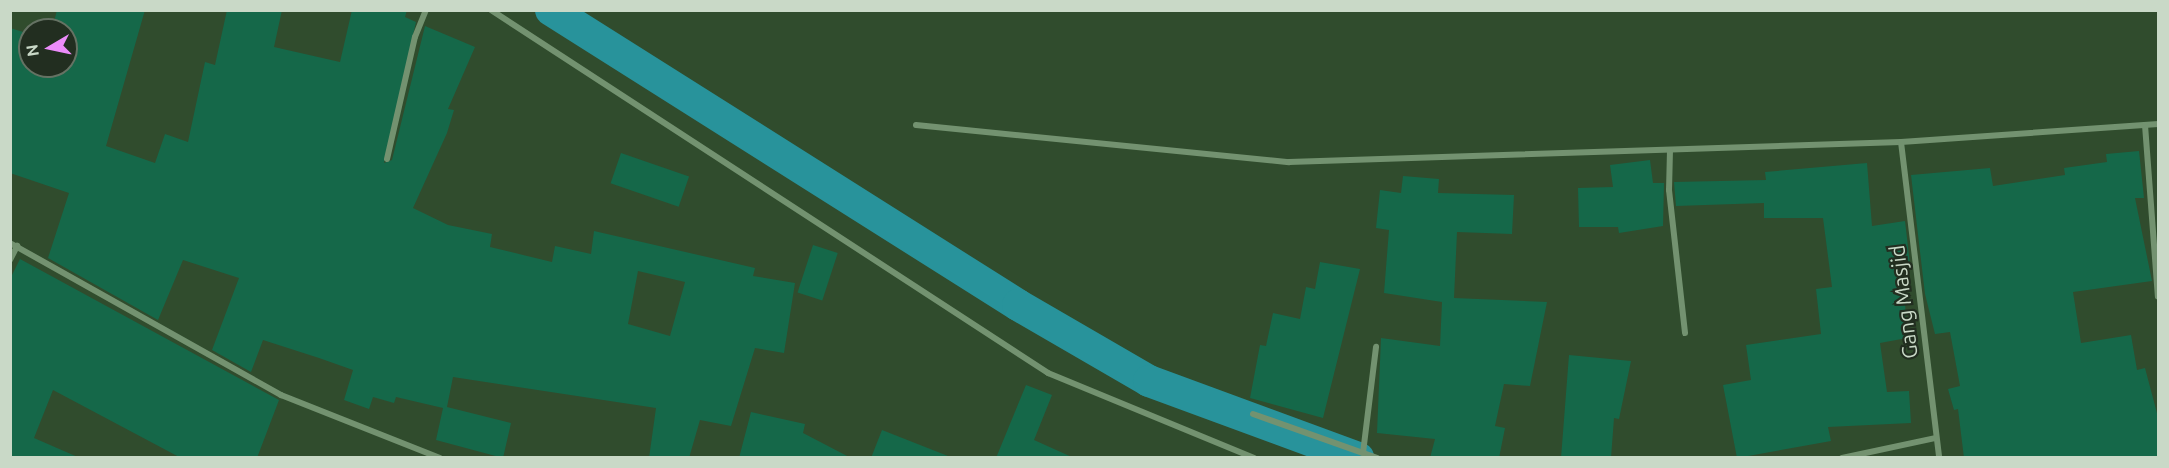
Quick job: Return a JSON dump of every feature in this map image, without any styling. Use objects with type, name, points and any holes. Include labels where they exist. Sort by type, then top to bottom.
[{"type":"street","points":[[387,159],[415,37],[426,10]]},
{"type":"street","points":[[491,10],[1048,373],[1254,458]]},
{"type":"street","points":[[916,125],[1289,162],[1901,142],[2158,124]]},
{"type":"street","points":[[2145,125],[2158,297]]},
{"type":"street","name":"Gang Masjid","points":[[1901,142],[1939,458]]},
{"type":"street","points":[[1670,150],[1669,190],[1685,333]]},
{"type":"street","points":[[10,260],[14,244],[281,394],[440,458]]},
{"type":"street","points":[[1363,453],[1377,347]]},
{"type":"street","points":[[1253,414],[1377,458]]},
{"type":"street","points":[[1842,458],[1935,438]]},
{"type":"building","points":[[57,10],[145,10],[106,146],[155,163],[165,134],[188,142],[205,62],[215,65],[227,10],[282,10],[274,47],[340,62],[352,10],[407,10],[405,17],[416,22],[384,163],[392,160],[425,26],[475,47],[448,109],[454,110],[447,133],[413,208],[448,225],[492,234],[490,247],[552,262],[555,246],[591,254],[594,231],[755,268],[753,276],[795,283],[784,353],[755,348],[731,426],[700,420],[689,458],[649,458],[656,408],[453,377],[447,407],[511,423],[503,458],[436,440],[443,408],[396,397],[394,403],[373,397],[369,409],[344,400],[353,370],[319,358],[263,340],[251,372],[212,350],[239,278],[183,260],[158,320],[48,258],[69,193],[10,173],[10,28],[18,30],[18,78],[78,78],[78,18],[55,18]],"holes":[[[638,271],[685,282],[670,336],[628,324]]]},
{"type":"building","points":[[2139,151],[2144,198],[2135,198],[2152,281],[2073,292],[2081,343],[2131,335],[2137,370],[2145,368],[2158,417],[2158,458],[1964,458],[1958,409],[1954,410],[1948,389],[1960,386],[1950,332],[1935,334],[1925,294],[1911,175],[1990,168],[1993,186],[2065,175],[2064,168],[2107,162],[2106,154]]},
{"type":"building","points":[[621,153],[689,176],[679,207],[611,183]]},
{"type":"building","points":[[1650,160],[1653,183],[1664,183],[1663,226],[1619,233],[1618,227],[1579,227],[1578,188],[1613,187],[1610,165]]},
{"type":"building","points":[[1867,163],[1872,226],[1905,221],[1910,264],[1903,265],[1907,338],[1880,343],[1887,392],[1909,391],[1911,423],[1828,427],[1831,441],[1737,458],[1723,385],[1751,380],[1746,345],[1821,334],[1816,289],[1832,287],[1823,218],[1764,218],[1764,203],[1676,206],[1674,182],[1766,180],[1765,172]]},
{"type":"building","points":[[1403,176],[1439,179],[1438,193],[1514,195],[1512,234],[1457,232],[1454,298],[1547,302],[1530,386],[1504,384],[1495,426],[1505,428],[1499,458],[1430,458],[1435,439],[1377,433],[1381,338],[1440,346],[1442,302],[1384,293],[1389,230],[1376,228],[1380,190],[1401,193]]},
{"type":"building","points":[[813,245],[838,253],[822,301],[798,293]]},
{"type":"building","points":[[20,259],[279,400],[257,458],[181,458],[53,390],[34,438],[80,458],[10,458],[10,279]]},
{"type":"building","points":[[1320,262],[1360,269],[1323,418],[1250,398],[1260,345],[1266,346],[1273,313],[1300,319],[1306,287],[1315,289]]},
{"type":"building","points":[[1569,355],[1631,361],[1619,419],[1614,418],[1611,458],[1561,458]]},
{"type":"building","points":[[1026,385],[1052,395],[1034,440],[1074,458],[996,458]]},
{"type":"building","points":[[751,412],[805,424],[803,433],[851,458],[739,458]]},
{"type":"building","points":[[882,430],[948,456],[948,458],[871,458]]},
{"type":"waterway","points":[[551,10],[1018,305],[1149,381],[1358,458]]}]
